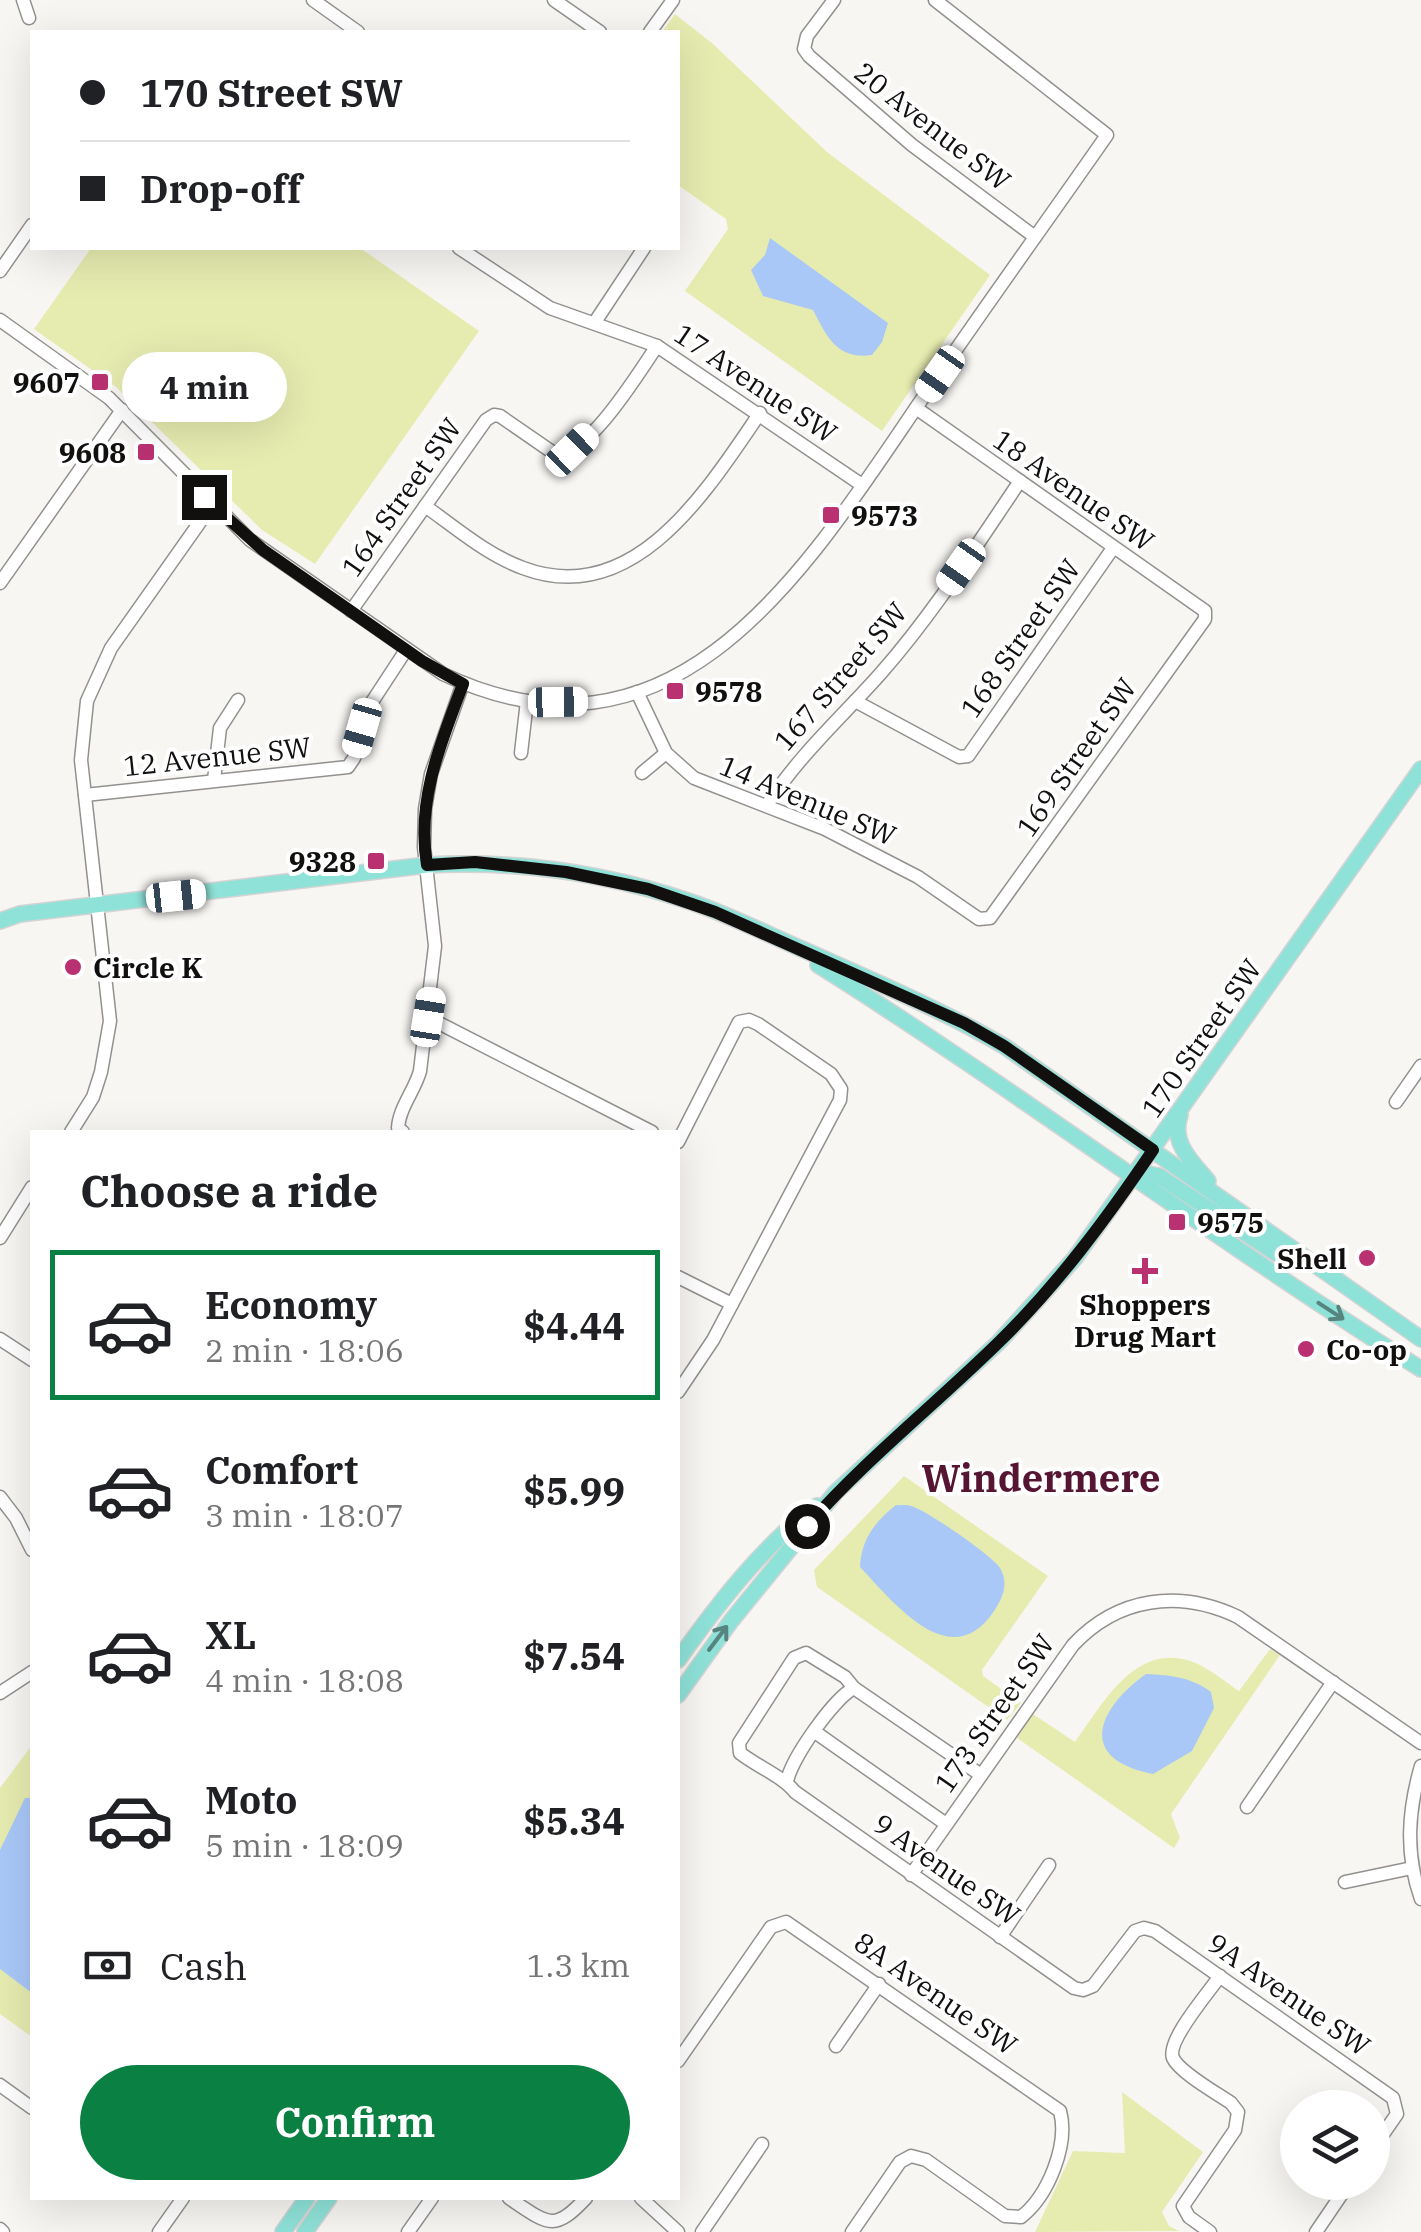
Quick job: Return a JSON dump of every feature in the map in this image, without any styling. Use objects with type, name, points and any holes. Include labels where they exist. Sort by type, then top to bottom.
[{"type":"main road","name":"170 Street SW","points":[[680,1693],[773,1567],[836,1492],[1038,1302],[1091,1238],[1421,769]]},
{"type":"main road","points":[[0,921],[20,914],[99,904],[475,862],[523,865],[611,880],[693,903],[964,1023],[1004,1046],[1421,1338]]},
{"type":"main road","points":[[0,910],[20,914]]},
{"type":"main road","points":[[775,938],[964,1060],[1421,1370]]},
{"type":"main road","points":[[964,1060],[992,1070],[1122,1157],[1131,1159],[1153,1150]]},
{"type":"main road","points":[[1183,1108],[1176,1125],[1179,1141],[1223,1200]]},
{"type":"main road","points":[[1135,1176],[1159,1176],[1277,1254],[1292,1261],[1314,1263]]},
{"type":"main road","name":"170 Street SW","points":[[680,1657],[720,1606],[800,1518],[836,1492]]},
{"type":"main road","points":[[283,2232],[306,2200]]},
{"type":"main road","points":[[305,2232],[328,2200]]},
{"type":"street","points":[[23,0],[28,18]]},
{"type":"street","points":[[313,0],[355,30]]},
{"type":"street","points":[[554,0],[597,30]]},
{"type":"street","points":[[651,30],[673,0]]},
{"type":"street","name":"20 Avenue SW","points":[[834,0],[807,36],[804,49],[815,63],[897,132],[1036,237]]},
{"type":"street","points":[[0,320],[122,410],[212,505],[263,550],[406,650],[463,684],[526,700],[590,702],[637,692],[694,667],[743,630],[800,571],[1107,135],[935,0]]},
{"type":"street","points":[[0,272],[30,229]]},
{"type":"street","name":"17 Avenue SW","points":[[462,250],[550,308],[657,346],[862,485]]},
{"type":"street","points":[[596,322],[643,250]]},
{"type":"street","name":"164 Street SW","points":[[352,612],[482,424],[494,414],[555,454],[572,450],[613,408],[657,346]]},
{"type":"street","name":"18 Avenue SW","points":[[916,408],[1205,615]]},
{"type":"street","points":[[0,583],[122,410]]},
{"type":"street","points":[[426,506],[485,548],[526,569],[553,575],[614,568],[641,552],[694,506],[760,413]]},
{"type":"street","name":"167 Street SW","points":[[766,805],[806,751],[921,624],[1020,481]]},
{"type":"street","points":[[71,1130],[92,1098],[110,1021],[80,746],[86,701],[111,648],[212,505]]},
{"type":"street","name":"168 Street SW","points":[[855,701],[959,758],[968,756],[1114,548]]},
{"type":"street","name":"169 Street SW","points":[[986,920],[1020,878],[1205,615]]},
{"type":"street","name":"12 Avenue SW","points":[[85,795],[343,769],[352,764],[370,705],[406,650]]},
{"type":"street","points":[[400,1130],[399,1117],[417,1081],[435,946],[425,808],[431,774],[463,684]]},
{"type":"street","name":"14 Avenue SW","points":[[637,692],[666,753],[694,778],[826,829],[880,856],[986,920]]},
{"type":"street","points":[[214,780],[220,728],[238,700]]},
{"type":"street","points":[[520,753],[526,700]]},
{"type":"street","points":[[642,773],[666,753]]},
{"type":"street","points":[[428,1017],[648,1130]]},
{"type":"street","points":[[680,1138],[739,1022],[749,1020],[758,1024],[831,1074],[841,1089],[840,1100],[706,1354],[680,1389]]},
{"type":"street","points":[[1396,1102],[1421,1066]]},
{"type":"street","points":[[0,1238],[30,1190]]},
{"type":"street","points":[[680,1278],[732,1304]]},
{"type":"street","points":[[0,1339],[30,1359]]},
{"type":"street","points":[[0,1497],[30,1542]]},
{"type":"street","name":"173 Street SW","points":[[911,1874],[1080,1637],[1103,1618],[1137,1603],[1185,1600],[1220,1609],[1260,1630],[1333,1682]]},
{"type":"street","name":"9 Avenue SW","points":[[854,1688],[845,1676],[812,1654],[800,1654],[742,1736],[738,1748],[1069,1985],[1083,1990]]},
{"type":"street","points":[[0,1693],[30,1673]]},
{"type":"street","points":[[1247,1808],[1333,1682],[1421,1742]]},
{"type":"street","points":[[787,1782],[792,1766],[815,1732],[842,1695],[854,1688],[981,1774]]},
{"type":"street","points":[[815,1732],[946,1824]]},
{"type":"street","points":[[1421,1766],[1408,1848],[1421,1898]]},
{"type":"street","points":[[1000,1936],[1049,1865]]},
{"type":"street","points":[[1345,1882],[1412,1868]]},
{"type":"street","name":"8A Avenue SW","points":[[680,2057],[771,1927],[780,1922],[794,1925],[1060,2111],[1057,2160],[1029,2211],[1016,2219],[1005,2216],[926,2160],[911,2156],[900,2162],[852,2232]]},
{"type":"street","name":"9A Avenue SW","points":[[1083,1990],[1097,1982],[1131,1935],[1144,1928],[1155,1931],[1383,2090]]},
{"type":"street","points":[[1210,2232],[1184,2212],[1185,2201],[1235,2130],[1239,2118],[1236,2108],[1172,2056],[1176,2038],[1220,1976]]},
{"type":"street","points":[[836,2046],[879,1984]]},
{"type":"street","points":[[0,2086],[30,2107]]},
{"type":"street","name":"9A Avenue SW","points":[[1390,2096],[1397,2109],[1390,2125]]},
{"type":"street","points":[[702,2232],[762,2144]]},
{"type":"street","points":[[159,2232],[182,2200]]},
{"type":"street","points":[[408,2232],[431,2200]]},
{"type":"street","points":[[511,2200],[548,2225],[560,2228],[568,2224],[585,2200]]},
{"type":"street","points":[[644,2200],[678,2232]]},
{"type":"street","points":[[1316,2232],[1338,2200]]},
{"type":"green space","points":[[675,14],[713,44],[827,152],[990,275],[882,431],[685,291],[728,229],[726,219],[680,186],[680,30],[663,30]]},
{"type":"green space","points":[[90,250],[363,250],[479,331],[315,564],[262,530],[116,387],[34,329]]},
{"type":"green space","points":[[904,1476],[1048,1576],[982,1670],[983,1676],[1021,1703],[1007,1720],[817,1587],[814,1570]]},
{"type":"green space","points":[[1270,1649],[1280,1655],[1171,1814],[1180,1838],[1174,1848],[1017,1738],[1033,1714],[1075,1742],[1109,1694],[1138,1668],[1154,1660],[1193,1662],[1239,1691]]},
{"type":"green space","points":[[30,1748],[30,2036],[0,2014],[0,1788]]},
{"type":"green space","points":[[1122,2092],[1203,2152],[1162,2212],[1169,2226],[1179,2231],[1035,2232],[1073,2151],[1125,2153]]},
{"type":"water","points":[[770,238],[888,323],[882,342],[872,355],[842,350],[813,310],[763,296],[751,270],[765,255]]},
{"type":"water","points":[[896,1505],[909,1505],[930,1515],[1000,1568],[1004,1579],[1002,1596],[977,1629],[960,1637],[924,1627],[860,1567],[870,1533]]},
{"type":"water","points":[[1146,1674],[1196,1683],[1211,1692],[1214,1708],[1192,1751],[1153,1774],[1113,1757],[1104,1745],[1102,1732],[1116,1702]]},
{"type":"water","points":[[25,1798],[30,1798],[30,1992],[0,1969],[0,1850]]},
{"type":"place","name":"9607","points":[[100,382]]},
{"type":"place","name":"9608","points":[[146,452]]},
{"type":"place","name":"9573","points":[[831,515]]},
{"type":"place","name":"9578","points":[[675,691]]},
{"type":"place","name":"9328","points":[[376,861]]},
{"type":"place","name":"Circle K","points":[[73,967]]},
{"type":"place","name":"9575","points":[[1177,1222]]},
{"type":"place","name":"Shell","points":[[1367,1258]]},
{"type":"place","name":"Shoppers Drug Mart","points":[[1145,1271]]},
{"type":"place","name":"Co-op","points":[[1306,1349]]},
{"type":"district","name":"Windermere","points":[[1041,1477]]},
{"type":"route","points":[[204,497],[263,550],[422,661],[463,684],[431,774],[425,808],[427,865],[523,865],[611,880],[693,903],[964,1023],[1004,1046],[1153,1150],[1047,1292],[999,1342],[836,1492],[807,1526]]}]
